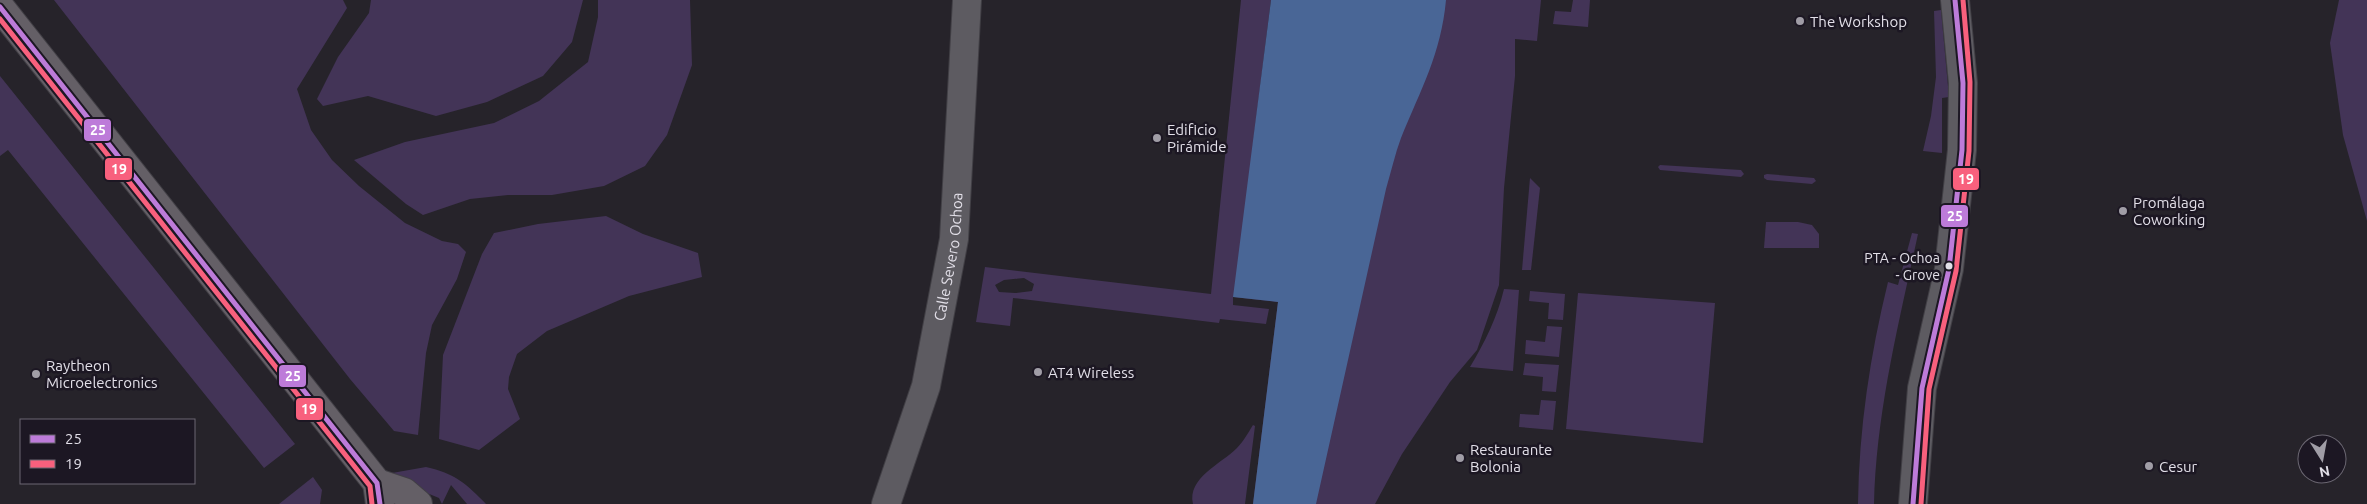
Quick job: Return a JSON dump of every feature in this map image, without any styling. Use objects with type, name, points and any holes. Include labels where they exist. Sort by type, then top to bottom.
[{"type":"main road","points":[[0,7],[378,494],[404,492],[418,504]]},
{"type":"street","name":"Calle Severo Ochoa","points":[[886,504],[926,386],[954,239],[967,0]]},
{"type":"street","points":[[1913,504],[1922,388],[1949,269],[1962,150],[1963,83],[1955,0]]},
{"type":"shaded area","points":[[54,0],[343,0],[347,8],[297,89],[311,130],[332,160],[359,186],[405,223],[442,241],[458,244],[466,252],[457,279],[432,325],[426,353],[418,435],[394,431],[350,379]]},
{"type":"shaded area","points":[[371,0],[583,0],[572,42],[543,76],[487,102],[436,116],[368,96],[323,106],[317,99],[338,57],[369,13]]},
{"type":"shaded area","points":[[598,0],[690,0],[692,65],[667,135],[645,166],[604,186],[552,195],[508,195],[470,199],[423,215],[406,204],[354,160],[405,142],[494,123],[539,101],[588,62],[598,17]]},
{"type":"shaded area","points":[[1241,0],[1271,0],[1252,152],[1272,0],[1541,0],[1537,41],[1515,39],[1515,76],[1504,188],[1499,285],[1477,350],[1450,382],[1402,454],[1375,504],[1253,504],[1278,302],[1233,297],[1233,305],[1269,309],[1266,324],[1220,319],[1219,323],[1013,298],[1010,326],[976,322],[985,267],[1211,294]],"holes":[[[1024,278],[1034,284],[1032,291],[1015,293],[999,292],[995,285],[1004,280]]]},
{"type":"shaded area","points":[[1573,0],[1590,0],[1588,27],[1553,24],[1555,11],[1571,12]]},
{"type":"shaded area","points":[[2339,0],[2367,0],[2367,221],[2343,135],[2330,43]]},
{"type":"shaded area","points":[[1941,10],[1949,97],[1942,98],[1942,153],[1923,151],[1931,116],[1936,77],[1934,11]]},
{"type":"shaded area","points":[[0,76],[295,444],[264,468],[8,150],[0,156]]},
{"type":"shaded area","points":[[1660,165],[1741,170],[1744,174],[1741,177],[1660,170],[1658,167]]},
{"type":"shaded area","points":[[1764,175],[1814,178],[1816,181],[1812,184],[1767,180],[1764,178]]},
{"type":"shaded area","points":[[1530,178],[1540,188],[1531,270],[1522,270]]},
{"type":"shaded area","points":[[606,216],[643,234],[698,253],[702,277],[629,296],[547,331],[517,354],[509,377],[508,389],[520,419],[479,450],[439,439],[443,355],[482,254],[494,233],[538,224]]},
{"type":"shaded area","points":[[1766,222],[1798,222],[1812,225],[1819,234],[1819,248],[1764,248]]},
{"type":"shaded area","points":[[1912,233],[1918,234],[1896,334],[1884,402],[1879,436],[1874,504],[1858,504],[1863,420],[1876,337],[1888,282],[1898,285]]},
{"type":"shaded area","points":[[1504,289],[1519,290],[1513,371],[1470,367],[1490,330]]},
{"type":"shaded area","points":[[1530,291],[1565,294],[1563,320],[1548,319],[1549,303],[1529,301]]},
{"type":"shaded area","points":[[1578,293],[1715,303],[1703,443],[1566,429]]},
{"type":"shaded area","points":[[1547,326],[1562,327],[1559,357],[1525,354],[1526,340],[1545,342]]},
{"type":"shaded area","points":[[1525,363],[1559,365],[1556,392],[1542,391],[1543,377],[1523,375]]},
{"type":"shaded area","points":[[1541,400],[1556,401],[1553,430],[1519,427],[1520,414],[1539,415]]},
{"type":"shaded area","points":[[1253,425],[1255,426],[1245,504],[1193,504],[1195,487],[1200,479],[1237,448]]},
{"type":"shaded area","points":[[426,467],[445,472],[459,480],[486,504],[467,504],[451,485],[442,504],[439,498],[417,489],[392,473]]},
{"type":"shaded area","points":[[313,477],[322,490],[320,504],[279,504]]},
{"type":"water","points":[[1271,0],[1446,0],[1440,37],[1435,54],[1401,138],[1386,189],[1316,504],[1253,504],[1278,302],[1233,297]]},
{"type":"transit line","name":"25","points":[[1913,504],[1922,388],[1949,269],[1962,150],[1963,83],[1955,0]]},
{"type":"transit line","name":"19","points":[[1921,504],[1929,389],[1956,271],[1969,151],[1970,82],[1963,0]]},
{"type":"transit line","name":"25","points":[[0,7],[377,483],[380,504]]},
{"type":"transit line","name":"19","points":[[0,19],[370,486],[372,504]]},
{"type":"place","name":"The Workshop","points":[[1800,21]]},
{"type":"place","name":"Edificio Pirámide","points":[[1157,138]]},
{"type":"place","name":"Promálaga Coworking","points":[[2123,211]]},
{"type":"place","name":"PTA - Ochoa - Grove","points":[[1949,266]]},
{"type":"place","name":"AT4 Wireless","points":[[1038,372]]},
{"type":"place","name":"Raytheon Microelectronics","points":[[36,374]]},
{"type":"place","name":"Restaurante Bolonia","points":[[1460,458]]},
{"type":"place","name":"Cesur","points":[[2149,466]]}]
